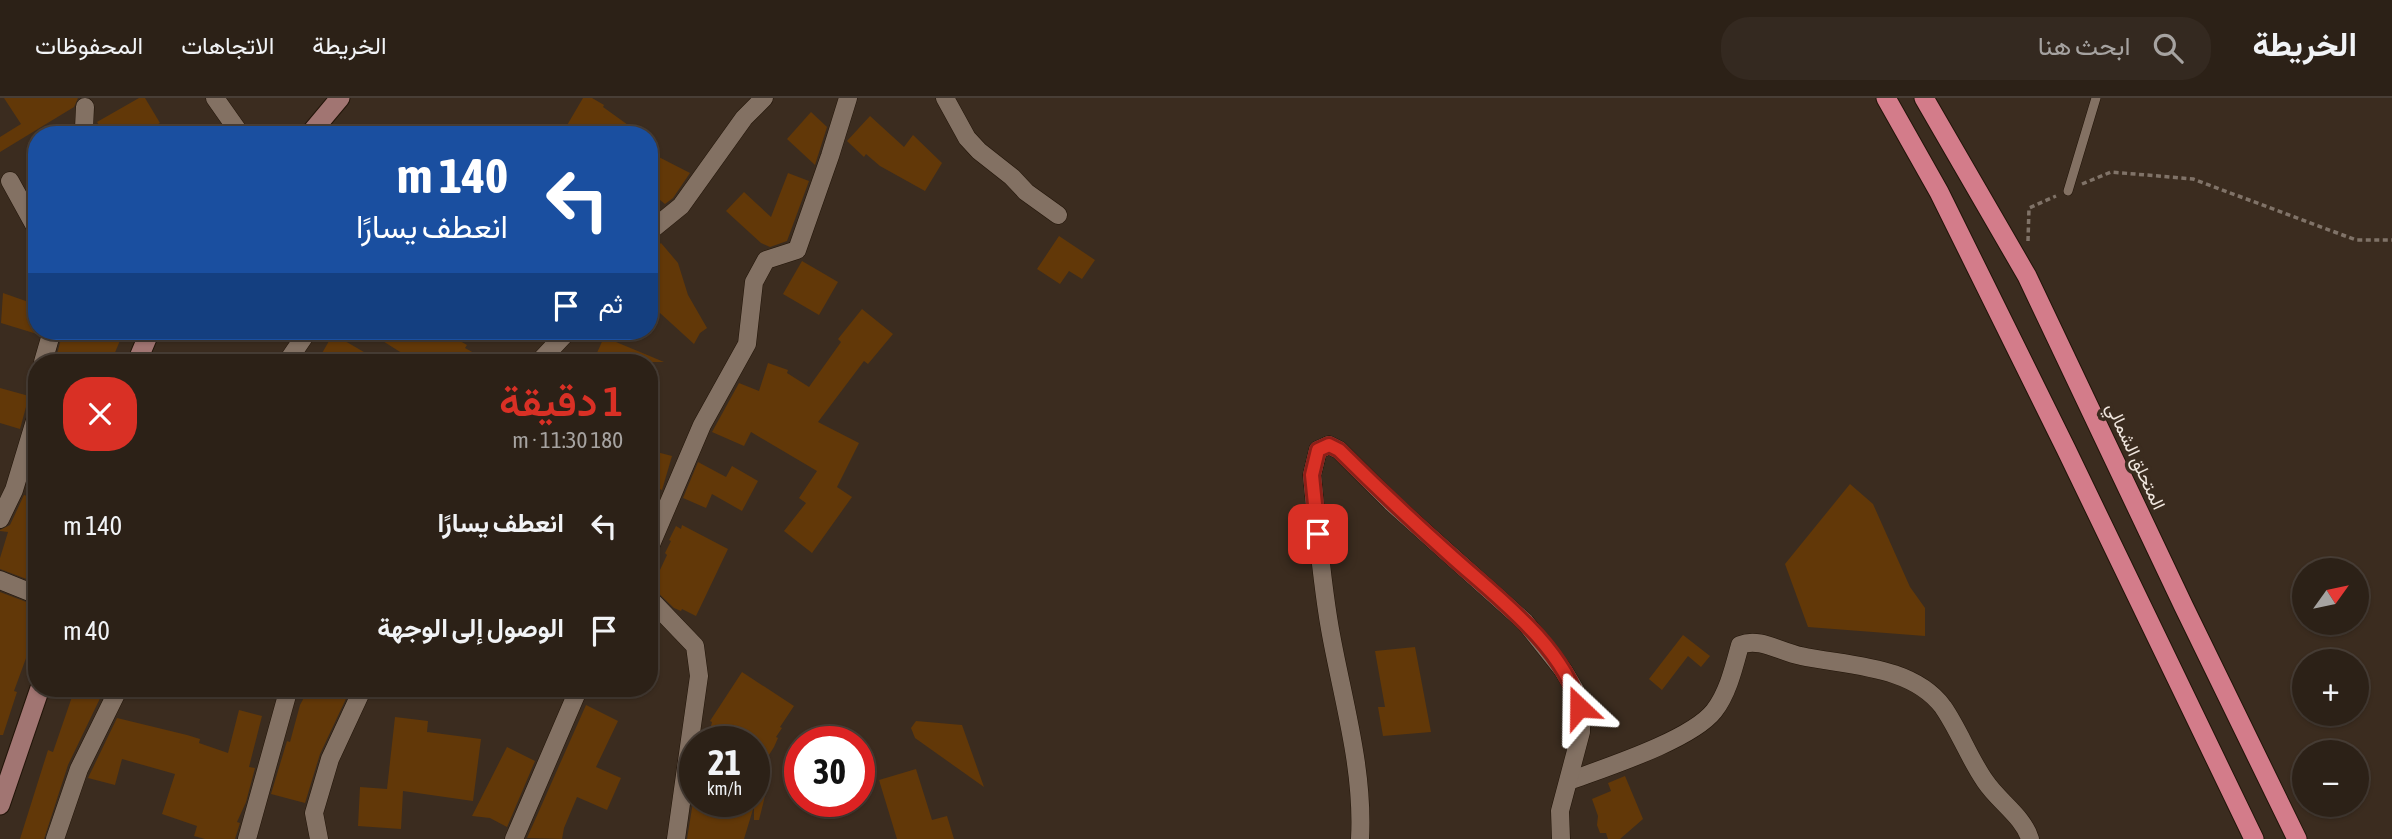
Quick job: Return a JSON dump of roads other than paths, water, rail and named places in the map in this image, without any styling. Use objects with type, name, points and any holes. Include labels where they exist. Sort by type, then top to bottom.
[{"type":"highway","points":[[1886,98],[1945,204],[2073,462],[2254,839]]},
{"type":"highway","name":"المتحلق الشمالي","points":[[1924,98],[2027,276],[2297,839]]},
{"type":"main road","points":[[317,126],[340,98]]},
{"type":"main road","points":[[0,805],[37,697]]},
{"type":"street","points":[[215,98],[235,126]]},
{"type":"street","points":[[658,224],[681,205],[744,118],[764,98]]},
{"type":"street","points":[[658,528],[702,425],[747,344],[754,282],[766,260],[797,250],[831,156],[848,98]]},
{"type":"street","points":[[945,98],[967,138],[979,151],[1012,177],[1026,192],[1058,215]]},
{"type":"street","points":[[83,126],[85,107]]},
{"type":"street","points":[[10,181],[28,199]]},
{"type":"street","points":[[546,354],[560,340]]},
{"type":"street","points":[[0,519],[14,490],[28,444]]},
{"type":"street","points":[[1360,839],[1357,780],[1350,727],[1329,627],[1312,475],[1318,450],[1329,445],[1339,450],[1391,502],[1525,622],[1563,670],[1575,690],[1581,720],[1570,781],[1560,811],[1561,839]]},
{"type":"street","points":[[0,580],[28,591]]},
{"type":"street","points":[[658,607],[695,646],[699,676],[676,839]]},
{"type":"street","points":[[1570,781],[1637,756],[1700,726],[1716,709],[1732,673],[1740,645],[1752,641],[1799,656],[1875,668],[1912,680],[1942,706],[1975,766],[1996,797],[2026,825],[2030,839]]},
{"type":"street","points":[[55,839],[79,769],[114,697]]},
{"type":"street","points":[[247,839],[286,697]]},
{"type":"street","points":[[319,839],[314,813],[330,759],[359,697]]},
{"type":"street","points":[[513,839],[575,697]]},
{"type":"lane","points":[[2068,191],[2096,98]]}]
